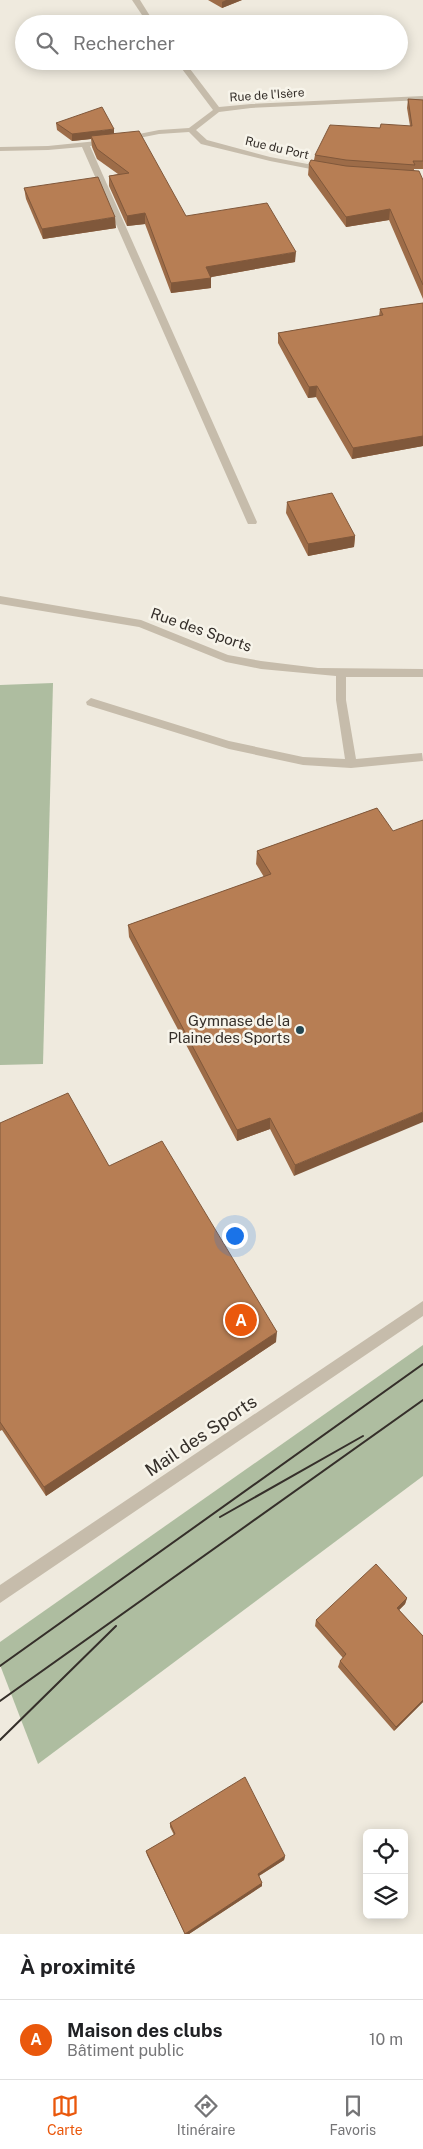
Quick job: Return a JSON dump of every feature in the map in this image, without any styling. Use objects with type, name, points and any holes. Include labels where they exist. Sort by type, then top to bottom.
[{"type":"street","points":[[136,0],[146,15]]},
{"type":"street","points":[[187,70],[217,110]]},
{"type":"street","name":"Rue de l'Isère","points":[[191,130],[217,110],[250,106],[423,98]]},
{"type":"street","points":[[0,149],[48,148],[159,132],[191,130]]},
{"type":"street","name":"Rue du Port","points":[[191,130],[204,142],[270,159],[335,172]]},
{"type":"street","points":[[85,144],[252,522]]},
{"type":"street","name":"Rue des Sports","points":[[0,600],[141,624],[226,658],[252,664],[341,673],[423,673]]},
{"type":"street","points":[[341,673],[341,700],[351,764]]},
{"type":"street","points":[[91,702],[229,745],[302,761],[351,764],[422,757]]},
{"type":"street","name":"Mail des Sports","points":[[0,1595],[423,1308]]},
{"type":"green space","points":[[53,683],[43,1064],[0,1065],[0,685]]},
{"type":"green space","points":[[423,1345],[423,1476],[38,1764],[0,1665],[0,1642]]},
{"type":"building","points":[[408,99],[423,100],[423,161],[413,161],[415,165],[346,160],[315,155],[330,125],[380,128],[381,124],[412,126]]},
{"type":"building","points":[[102,107],[114,129],[72,134],[56,123]]},
{"type":"building","points":[[139,131],[186,216],[267,203],[296,252],[206,267],[211,278],[171,283],[145,213],[127,216],[109,176],[129,173],[97,149],[91,136]]},
{"type":"building","points":[[311,160],[346,166],[419,171],[423,180],[423,285],[390,209],[346,217],[309,164]]},
{"type":"building","points":[[98,177],[115,217],[42,229],[24,188]]},
{"type":"building","points":[[423,303],[423,436],[353,448],[317,386],[309,387],[278,333],[383,315],[380,309]]},
{"type":"building","points":[[332,493],[355,536],[308,544],[287,502]]},
{"type":"building","name":"Gymnase de la Plaine des Sports","points":[[377,808],[393,831],[423,820],[423,1112],[295,1165],[270,1118],[237,1130],[128,925],[271,874],[257,851]]},
{"type":"building","points":[[68,1093],[109,1166],[162,1141],[277,1332],[44,1487],[0,1422],[0,1123]]},
{"type":"building","points":[[376,1564],[407,1598],[397,1608],[423,1636],[423,1700],[396,1727],[340,1661],[346,1654],[316,1620]]},
{"type":"building","points":[[245,1777],[285,1856],[258,1874],[262,1883],[185,1934],[146,1851],[175,1834],[170,1823]]},
{"type":"tram line","points":[[0,1666],[423,1364]]},
{"type":"tram line","points":[[0,1701],[423,1400]]},
{"type":"tram line","points":[[220,1517],[363,1436]]},
{"type":"tram line","points":[[0,1740],[116,1626]]},
{"type":"place","name":"Gymnase de la Plaine des Sports","points":[[300,1030]]},
{"type":"place","name":"Maison des clubs","points":[[241,1320]]}]
